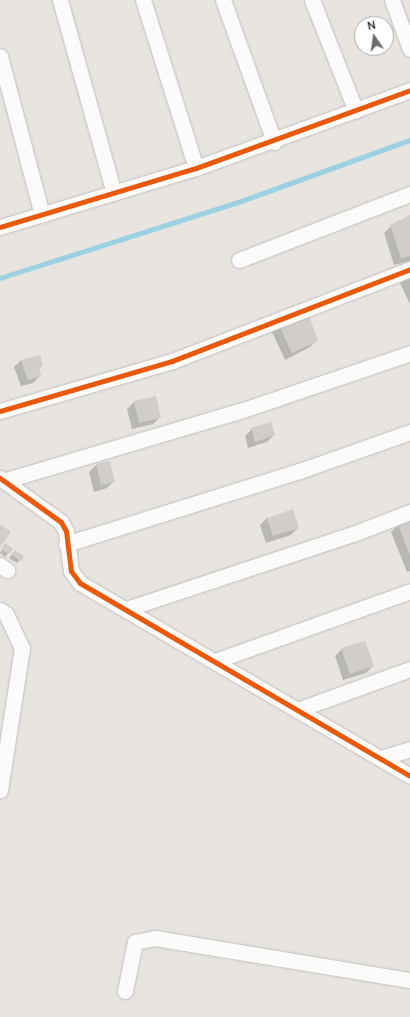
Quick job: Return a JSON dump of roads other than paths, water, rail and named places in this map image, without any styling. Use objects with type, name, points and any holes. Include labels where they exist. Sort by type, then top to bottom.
[{"type":"street","points":[[60,0],[114,193]]},
{"type":"street","points":[[143,0],[196,168]]},
{"type":"street","points":[[224,0],[274,142]]},
{"type":"street","points":[[312,0],[356,111]]},
{"type":"street","points":[[392,0],[410,49]]},
{"type":"street","points":[[0,56],[42,215]]},
{"type":"street","points":[[0,227],[196,168],[274,142],[410,90]]},
{"type":"street","points":[[239,260],[410,194]]},
{"type":"street","points":[[0,410],[172,361],[410,269]]},
{"type":"street","points":[[2,480],[243,410],[410,353]]},
{"type":"street","points":[[66,544],[305,469],[410,432]]},
{"type":"street","points":[[2,480],[61,522],[66,531],[66,544],[71,571],[80,583],[126,608],[296,710],[410,776]]},
{"type":"street","points":[[126,608],[353,534],[410,512]]},
{"type":"street","points":[[215,661],[410,591]]},
{"type":"street","points":[[0,610],[6,614],[22,648],[0,790]]},
{"type":"street","points":[[296,710],[410,669]]},
{"type":"street","points":[[381,758],[410,749]]},
{"type":"street","points":[[125,991],[135,942],[155,938],[410,980]]},
{"type":"waterway","points":[[0,278],[244,200],[410,140]]}]
